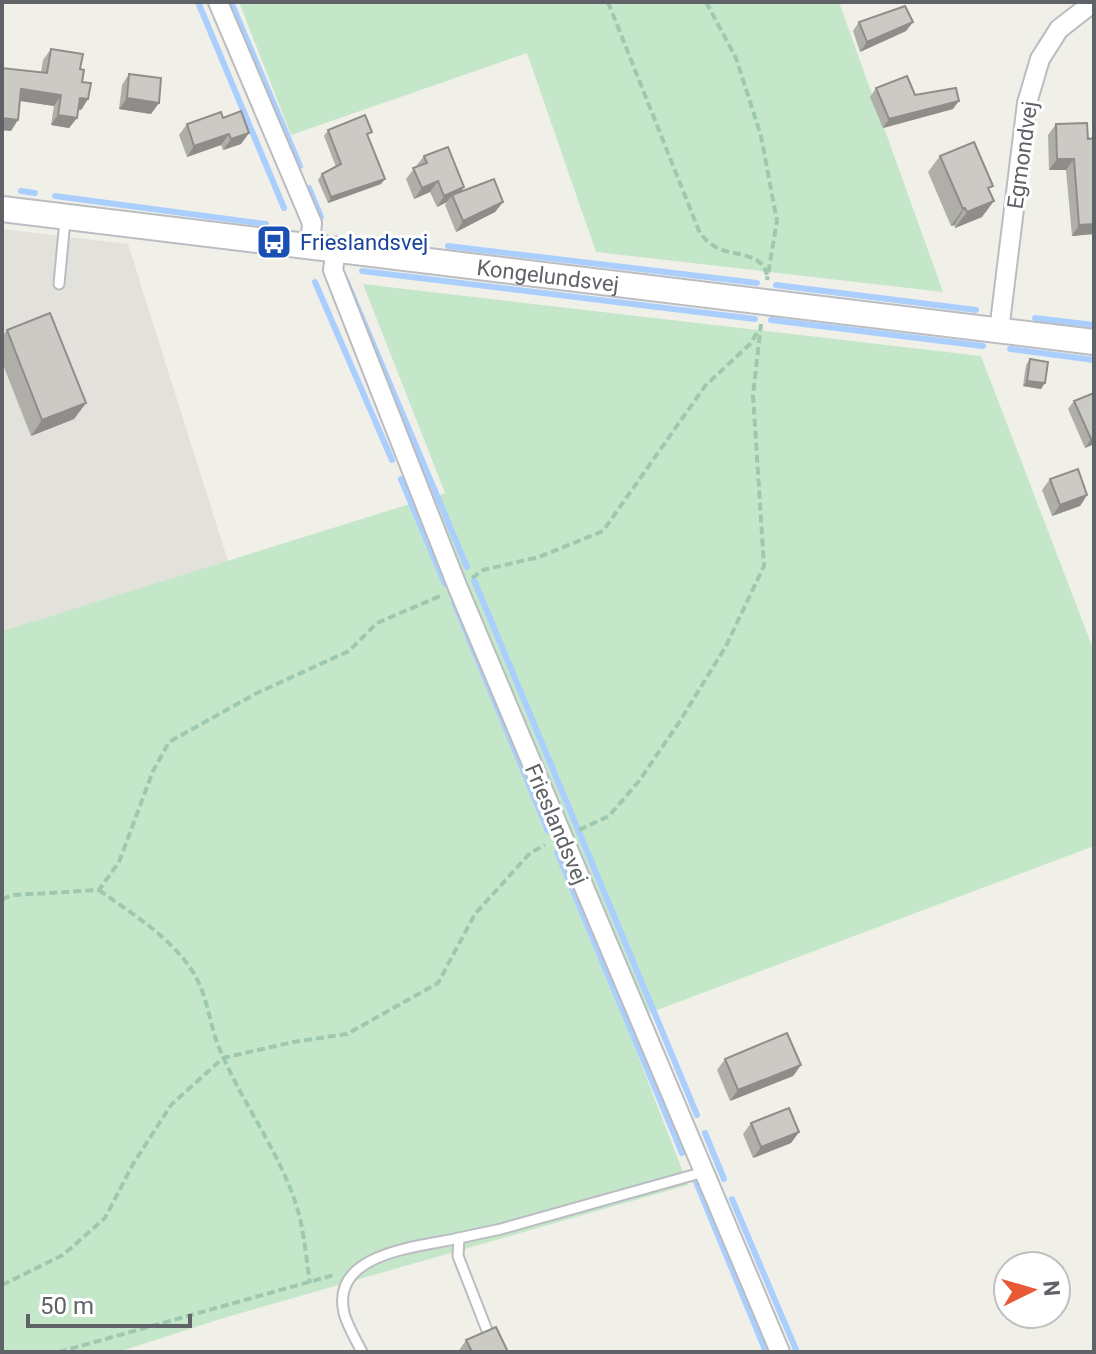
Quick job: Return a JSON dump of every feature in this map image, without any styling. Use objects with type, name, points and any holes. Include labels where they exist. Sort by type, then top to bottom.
[{"type":"street","points":[[218,2],[312,223],[310,247]]},
{"type":"street","name":"Egmondvej","points":[[999,331],[1027,103],[1040,59],[1059,29],[1094,2]]},
{"type":"street","name":"Kongelundsvej","points":[[2,209],[1094,342]]},
{"type":"street","name":"Frieslandsvej","points":[[336,250],[333,270],[458,588],[780,1352]]},
{"type":"lane","points":[[59,284],[66,216]]},
{"type":"lane","points":[[362,1352],[344,1312],[344,1290],[357,1267],[377,1256],[501,1229],[704,1172]]},
{"type":"lane","points":[[459,1238],[458,1256],[490,1338]]},
{"type":"path","points":[[586,826],[609,816],[664,745],[726,646],[764,566],[753,395],[767,275],[757,258],[719,251],[706,243],[699,231],[608,2]]},
{"type":"path","points":[[99,890],[119,862],[153,771],[169,742],[257,693],[349,651],[377,623],[458,588],[483,570],[539,557],[603,531],[705,386],[750,344],[761,326],[777,221],[761,136],[736,58],[706,2]]},
{"type":"path","points":[[2,1285],[63,1255],[105,1218],[133,1164],[171,1105],[223,1058],[293,1042],[347,1034],[438,983],[475,914],[530,853],[563,837]]},
{"type":"path","points":[[2,899],[14,895],[99,890],[167,939],[192,970],[209,1007],[213,1034],[223,1058],[282,1171],[296,1205],[310,1283]]},
{"type":"path","points":[[59,1352],[310,1283],[357,1267]]},
{"type":"shaded area","points":[[2,229],[128,244],[228,561],[2,631]]},
{"type":"green space","points":[[239,2],[839,2],[943,292],[596,252],[527,53],[291,135]]},
{"type":"green space","points":[[363,284],[981,356],[1094,651],[1094,846],[625,1022],[688,1185],[227,1317],[118,1352],[2,1352],[2,631],[445,493]]},
{"type":"building","points":[[905,6],[913,22],[867,42],[859,22]]},
{"type":"building","points":[[51,49],[83,54],[80,69],[84,70],[82,82],[91,83],[88,99],[80,98],[77,118],[58,115],[61,95],[21,89],[18,120],[2,118],[2,68],[47,73]]},
{"type":"building","points":[[129,74],[161,78],[159,103],[127,98]]},
{"type":"building","points":[[907,76],[915,95],[956,88],[959,101],[889,119],[876,88]]},
{"type":"building","points":[[241,111],[249,133],[231,139],[229,134],[194,146],[187,124],[221,112],[223,118]]},
{"type":"building","points":[[365,115],[372,132],[367,134],[385,179],[331,197],[322,174],[341,164],[328,130]]},
{"type":"building","points":[[1087,123],[1088,139],[1094,138],[1094,224],[1079,225],[1074,159],[1057,159],[1056,124]]},
{"type":"building","points":[[974,142],[993,186],[988,188],[994,201],[967,212],[940,156]]},
{"type":"building","points":[[448,147],[464,187],[444,196],[438,181],[422,188],[413,168],[427,163],[424,156]]},
{"type":"building","points":[[494,179],[503,202],[463,221],[452,195]]},
{"type":"building","points":[[50,313],[86,403],[42,420],[7,330]]},
{"type":"building","points":[[1030,359],[1048,362],[1045,383],[1027,381]]},
{"type":"building","points":[[1094,393],[1094,438],[1091,439],[1074,401]]},
{"type":"building","points":[[1078,469],[1087,495],[1060,505],[1050,479]]},
{"type":"building","points":[[787,1033],[801,1065],[738,1090],[725,1059]]},
{"type":"building","points":[[789,1108],[799,1132],[761,1147],[751,1123]]},
{"type":"building","points":[[496,1327],[508,1352],[472,1352],[466,1340]]},
{"type":"waterway","points":[[198,2],[284,208]]},
{"type":"waterway","points":[[231,2],[300,166]]},
{"type":"waterway","points":[[309,188],[321,217]]},
{"type":"waterway","points":[[21,191],[35,193]]},
{"type":"waterway","points":[[55,196],[266,224]]},
{"type":"waterway","points":[[448,246],[757,283]]},
{"type":"waterway","points":[[362,271],[755,319]]},
{"type":"waterway","points":[[346,280],[467,567]]},
{"type":"waterway","points":[[315,282],[392,460]]},
{"type":"waterway","points":[[776,285],[976,310]]},
{"type":"waterway","points":[[1035,318],[1094,325]]},
{"type":"waterway","points":[[771,320],[983,346]]},
{"type":"waterway","points":[[1010,349],[1094,360]]},
{"type":"waterway","points":[[401,479],[445,584]]},
{"type":"waterway","points":[[474,580],[697,1115]]},
{"type":"waterway","points":[[454,602],[548,831]]},
{"type":"waterway","points":[[557,852],[682,1153]]},
{"type":"waterway","points":[[705,1133],[724,1179]]},
{"type":"waterway","points":[[694,1177],[766,1352]]},
{"type":"waterway","points":[[732,1199],[797,1352]]},
{"type":"place","name":"Frieslandsvej","points":[[274,242]]}]
